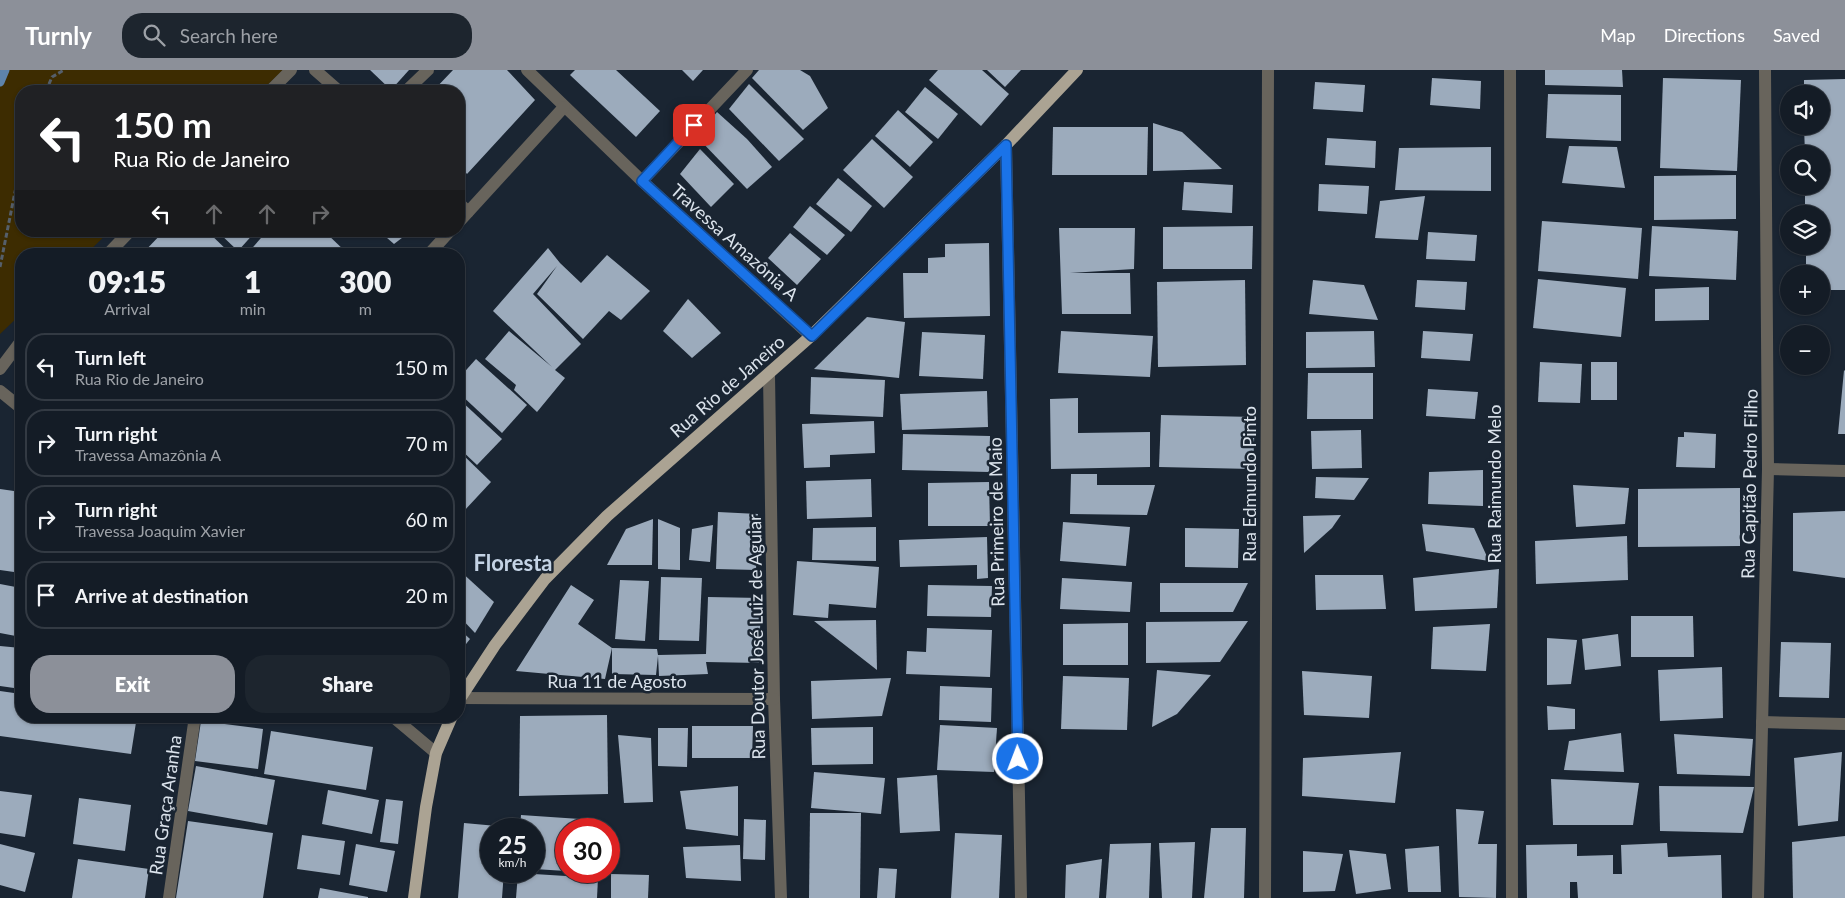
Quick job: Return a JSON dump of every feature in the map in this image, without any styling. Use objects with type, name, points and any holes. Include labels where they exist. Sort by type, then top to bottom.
[{"type":"main road","name":"Rua Rio de Janeiro","points":[[465,690],[495,645],[545,579],[606,516],[770,375],[812,336],[1006,145],[1077,70]]},
{"type":"main road","points":[[414,898],[426,807],[436,753],[449,723]]},
{"type":"street","points":[[276,85],[291,70]]},
{"type":"street","points":[[315,70],[332,85]]},
{"type":"street","points":[[412,85],[428,70]]},
{"type":"street","name":"Travessa Amazônia A","points":[[527,70],[642,181],[812,336]]},
{"type":"street","points":[[642,181],[747,70]]},
{"type":"street","name":"Rua Edmundo Pinto","points":[[1265,898],[1268,70]]},
{"type":"street","name":"Rua Raimundo Melo","points":[[1510,70],[1512,898]]},
{"type":"street","name":"Rua Capitão Pedro Filho","points":[[1758,898],[1768,469],[1764,70]]},
{"type":"street","points":[[465,206],[564,107]]},
{"type":"street","name":"Rua Primeiro de Maio","points":[[1006,145],[1021,898]]},
{"type":"street","points":[[114,248],[124,237]]},
{"type":"street","points":[[434,248],[445,237]]},
{"type":"street","points":[[0,369],[15,349]]},
{"type":"street","name":"Rua Doutor José Luiz de Aguiar","points":[[770,375],[774,699],[781,898]]},
{"type":"street","points":[[0,391],[15,403]]},
{"type":"street","points":[[1768,469],[1845,471]]},
{"type":"street","name":"Rua 11 de Agosto","points":[[465,699],[774,699]]},
{"type":"street","points":[[1762,722],[1845,724]]},
{"type":"street","name":"Rua Graça Aranha","points":[[169,898],[194,723]]},
{"type":"street","points":[[400,723],[436,753]]},
{"type":"path","points":[[49,85],[52,77],[64,70]]},
{"type":"path","points":[[0,267],[15,192]]},
{"type":"shaded area","points":[[0,70],[283,70],[267,85],[15,85],[15,237],[104,237],[92,248],[15,248],[15,320],[0,334]]},
{"type":"building","points":[[370,70],[409,70],[396,85],[386,85]]},
{"type":"building","points":[[453,70],[507,70],[535,100],[467,174],[465,172],[465,85],[439,85]]},
{"type":"building","points":[[575,70],[616,70],[660,111],[636,137],[570,75]]},
{"type":"building","points":[[682,70],[703,70],[693,81]]},
{"type":"building","points":[[759,70],[800,70],[810,76],[828,108],[803,130],[752,78]]},
{"type":"building","points":[[938,70],[982,70],[1009,94],[981,126],[929,80]]},
{"type":"building","points":[[987,70],[1021,70],[1005,87]]},
{"type":"building","points":[[1545,70],[1622,70],[1623,87],[1545,85]]},
{"type":"building","points":[[1432,78],[1481,81],[1480,109],[1430,105]]},
{"type":"building","points":[[1663,78],[1741,80],[1737,171],[1660,168]]},
{"type":"building","points":[[1845,79],[1845,290],[1830,290],[1830,265],[1806,265],[1806,255],[1830,255],[1830,205],[1805,205],[1805,195],[1830,195],[1830,145],[1805,145],[1804,135],[1830,135],[1830,85],[1804,85],[1804,80]]},
{"type":"building","points":[[1315,82],[1365,85],[1363,112],[1313,109]]},
{"type":"building","points":[[749,84],[804,139],[779,161],[729,109]]},
{"type":"building","points":[[925,87],[958,114],[938,139],[905,112]]},
{"type":"building","points":[[1548,94],[1621,95],[1621,141],[1546,138]]},
{"type":"building","points":[[898,110],[933,142],[910,167],[875,136]]},
{"type":"building","points":[[717,112],[747,139],[772,167],[747,189],[697,137]]},
{"type":"building","points":[[1153,123],[1182,132],[1222,169],[1153,171]]},
{"type":"building","points":[[1053,127],[1148,127],[1147,175],[1052,175]]},
{"type":"building","points":[[1327,138],[1376,141],[1375,168],[1325,165]]},
{"type":"building","points":[[872,139],[913,177],[884,208],[843,170]]},
{"type":"building","points":[[1569,146],[1617,147],[1625,188],[1562,183]]},
{"type":"building","points":[[1491,147],[1491,191],[1395,190],[1399,148]]},
{"type":"building","points":[[700,149],[734,184],[711,207],[680,174]]},
{"type":"building","points":[[1736,175],[1736,219],[1654,220],[1654,176]]},
{"type":"building","points":[[838,178],[872,206],[851,232],[816,204]]},
{"type":"building","points":[[1184,182],[1233,185],[1232,213],[1182,210]]},
{"type":"building","points":[[1319,184],[1369,186],[1367,214],[1318,211]]},
{"type":"building","points":[[1425,196],[1418,240],[1375,238],[1380,201]]},
{"type":"building","points":[[810,206],[845,235],[827,255],[793,227]]},
{"type":"building","points":[[1542,221],[1642,228],[1638,279],[1538,271]]},
{"type":"building","points":[[1253,226],[1252,269],[1163,269],[1163,227]]},
{"type":"building","points":[[1652,226],[1738,231],[1736,280],[1649,276]]},
{"type":"building","points":[[1059,228],[1135,228],[1134,269],[1070,273],[1130,273],[1131,314],[1062,314]]},
{"type":"building","points":[[1428,232],[1477,235],[1475,261],[1426,259]]},
{"type":"building","points":[[790,233],[821,259],[797,285],[768,258]]},
{"type":"building","points":[[158,237],[213,237],[225,248],[148,248]]},
{"type":"building","points":[[223,237],[251,237],[241,248],[235,248]]},
{"type":"building","points":[[262,237],[330,237],[342,248],[252,248]]},
{"type":"building","points":[[386,237],[403,237],[394,244]]},
{"type":"building","points":[[989,243],[990,316],[904,318],[903,273],[928,273],[928,258],[945,257],[945,244]]},
{"type":"building","points":[[548,248],[560,263],[581,283],[607,255],[650,291],[621,320],[609,311],[583,339],[537,294],[557,266],[533,294],[581,344],[555,370],[565,378],[537,412],[514,390],[516,385],[485,359],[509,331],[552,367],[493,311]]},
{"type":"building","points":[[1538,279],[1626,288],[1621,337],[1533,328]]},
{"type":"building","points":[[1245,280],[1246,365],[1158,367],[1157,282]]},
{"type":"building","points":[[1313,280],[1364,285],[1378,320],[1309,314]]},
{"type":"building","points":[[1417,280],[1467,282],[1465,310],[1415,307]]},
{"type":"building","points":[[1709,287],[1709,320],[1655,321],[1655,289]]},
{"type":"building","points":[[688,299],[721,333],[692,358],[663,331]]},
{"type":"building","points":[[867,317],[905,322],[899,378],[814,369]]},
{"type":"building","points":[[1061,331],[1153,336],[1150,377],[1058,373]]},
{"type":"building","points":[[1374,331],[1375,367],[1306,368],[1306,332]]},
{"type":"building","points":[[1423,331],[1473,334],[1470,361],[1421,358]]},
{"type":"building","points":[[922,332],[985,335],[983,379],[919,376]]},
{"type":"building","points":[[476,359],[527,405],[502,433],[465,399],[465,371]]},
{"type":"building","points":[[1540,362],[1582,364],[1580,403],[1538,402]]},
{"type":"building","points":[[1591,362],[1617,362],[1617,400],[1591,400]]},
{"type":"building","points":[[1844,370],[1845,434],[1838,434]]},
{"type":"building","points":[[1308,373],[1373,373],[1373,419],[1307,419]]},
{"type":"building","points":[[811,377],[885,380],[883,417],[810,414]]},
{"type":"building","points":[[1428,389],[1478,392],[1475,419],[1426,416]]},
{"type":"building","points":[[987,391],[988,427],[902,430],[900,394]]},
{"type":"building","points":[[1078,398],[1078,433],[1150,432],[1150,467],[1051,469],[1050,399]]},
{"type":"building","points":[[465,405],[502,439],[477,465],[465,454]]},
{"type":"building","points":[[1161,415],[1255,417],[1253,469],[1159,467]]},
{"type":"building","points":[[874,421],[875,453],[830,455],[830,467],[804,468],[802,424]]},
{"type":"building","points":[[1361,430],[1362,468],[1312,469],[1311,431]]},
{"type":"building","points":[[1684,432],[1716,434],[1715,468],[1676,467],[1678,437],[1684,437]]},
{"type":"building","points":[[903,434],[990,436],[989,472],[902,470]]},
{"type":"building","points":[[465,457],[491,482],[465,510]]},
{"type":"building","points":[[1483,470],[1483,506],[1428,504],[1429,472]]},
{"type":"building","points":[[1071,474],[1097,474],[1097,485],[1155,485],[1147,515],[1070,514]]},
{"type":"building","points":[[1316,477],[1369,478],[1354,500],[1315,498]]},
{"type":"building","points":[[871,479],[872,517],[807,519],[806,481]]},
{"type":"building","points":[[989,482],[990,526],[928,526],[928,483]]},
{"type":"building","points":[[1573,485],[1629,488],[1625,524],[1576,527]]},
{"type":"building","points":[[1740,488],[1740,546],[1638,547],[1638,489]]},
{"type":"building","points":[[0,489],[15,491],[15,572],[0,570]]},
{"type":"building","points":[[1845,511],[1845,578],[1793,571],[1793,513]]},
{"type":"building","points":[[718,512],[758,514],[756,570],[716,569]]},
{"type":"building","points":[[1341,515],[1332,528],[1304,553],[1303,516]]},
{"type":"building","points":[[653,519],[652,565],[607,565],[626,529]]},
{"type":"building","points":[[658,519],[680,528],[680,570],[658,569]]},
{"type":"building","points":[[1063,522],[1130,527],[1126,566],[1060,561]]},
{"type":"building","points":[[1422,524],[1474,528],[1489,561],[1426,551]]},
{"type":"building","points":[[713,525],[710,562],[689,560],[692,529]]},
{"type":"building","points":[[876,527],[876,561],[812,560],[813,528]]},
{"type":"building","points":[[1185,528],[1239,529],[1238,568],[1185,567]]},
{"type":"building","points":[[1627,536],[1628,580],[1536,584],[1535,541]]},
{"type":"building","points":[[987,537],[988,578],[977,579],[977,565],[900,567],[899,540]]},
{"type":"building","points":[[797,561],[879,567],[876,608],[829,604],[828,618],[793,615]]},
{"type":"building","points":[[1499,569],[1497,608],[1415,611],[1413,578]]},
{"type":"building","points":[[465,575],[494,602],[475,633],[465,622]]},
{"type":"building","points":[[1315,575],[1383,575],[1386,609],[1316,610]]},
{"type":"building","points":[[661,577],[702,578],[699,641],[659,640]]},
{"type":"building","points":[[1062,578],[1132,582],[1130,612],[1060,609]]},
{"type":"building","points":[[620,580],[649,581],[645,641],[615,639]]},
{"type":"building","points":[[1160,583],[1248,583],[1233,612],[1160,612]]},
{"type":"building","points":[[0,584],[15,587],[15,636],[0,633]]},
{"type":"building","points":[[571,585],[594,600],[578,624],[612,648],[605,679],[516,671]]},
{"type":"building","points":[[928,585],[992,586],[991,617],[927,616]]},
{"type":"building","points":[[708,597],[761,598],[759,663],[706,662],[708,674],[659,676],[658,656],[656,675],[612,674],[612,648],[657,649],[658,655],[706,654]]},
{"type":"building","points":[[1631,616],[1693,616],[1694,657],[1631,657]]},
{"type":"building","points":[[876,620],[877,670],[814,621]]},
{"type":"building","points":[[1248,621],[1220,662],[1146,663],[1146,622]]},
{"type":"building","points":[[1128,623],[1128,665],[1063,665],[1063,624]]},
{"type":"building","points":[[1490,624],[1486,671],[1431,669],[1433,627]]},
{"type":"building","points":[[927,628],[992,630],[990,677],[906,674],[907,651],[926,652]]},
{"type":"building","points":[[465,634],[470,639],[465,645]]},
{"type":"building","points":[[1618,634],[1621,666],[1585,670],[1582,639]]},
{"type":"building","points":[[1547,638],[1577,640],[1571,684],[1547,685]]},
{"type":"building","points":[[1781,642],[1831,643],[1829,698],[1779,697]]},
{"type":"building","points":[[0,646],[15,647],[15,688],[0,686]]},
{"type":"building","points":[[1722,667],[1723,718],[1660,721],[1658,670]]},
{"type":"building","points":[[1157,670],[1211,675],[1177,714],[1152,727]]},
{"type":"building","points":[[1302,671],[1372,676],[1369,718],[1304,715]]},
{"type":"building","points":[[1063,676],[1129,678],[1127,730],[1061,729]]},
{"type":"building","points":[[891,678],[882,716],[812,719],[811,681]]},
{"type":"building","points":[[940,686],[992,688],[991,722],[939,720]]},
{"type":"building","points":[[0,691],[15,693],[15,723],[136,723],[131,754],[0,736]]},
{"type":"building","points":[[1547,706],[1575,709],[1575,729],[1548,730]]},
{"type":"building","points":[[607,715],[608,794],[519,796],[520,716]]},
{"type":"building","points":[[201,723],[216,723],[263,729],[258,769],[195,761]]},
{"type":"building","points":[[940,725],[997,728],[994,772],[937,770]]},
{"type":"building","points":[[692,726],[753,726],[752,758],[692,758]]},
{"type":"building","points":[[873,727],[873,764],[812,765],[811,728]]},
{"type":"building","points":[[658,728],[688,728],[687,767],[658,766]]},
{"type":"building","points":[[271,731],[373,747],[366,790],[264,774]]},
{"type":"building","points":[[1621,733],[1624,772],[1564,770],[1569,741]]},
{"type":"building","points":[[1674,734],[1753,739],[1750,776],[1677,774]]},
{"type":"building","points":[[618,735],[651,738],[653,802],[624,803]]},
{"type":"building","points":[[1401,752],[1395,803],[1302,796],[1303,758]]},
{"type":"building","points":[[1842,752],[1838,821],[1798,826],[1794,758]]},
{"type":"building","points":[[196,766],[275,780],[267,825],[188,811]]},
{"type":"building","points":[[814,772],[885,778],[881,814],[811,808]]},
{"type":"building","points":[[937,775],[940,831],[900,833],[897,778]]},
{"type":"building","points":[[1551,779],[1639,783],[1633,825],[1553,825]]},
{"type":"building","points":[[738,786],[738,836],[686,829],[680,791]]},
{"type":"building","points":[[1659,786],[1754,787],[1743,833],[1660,831]]},
{"type":"building","points":[[328,790],[379,800],[372,834],[322,824]]},
{"type":"building","points":[[0,791],[32,795],[25,837],[0,833]]},
{"type":"building","points":[[79,798],[131,805],[125,851],[73,844]]},
{"type":"building","points":[[386,799],[403,801],[398,844],[380,842]]},
{"type":"building","points":[[1456,809],[1484,811],[1478,844],[1497,844],[1496,898],[1459,897]]},
{"type":"building","points":[[810,813],[861,813],[860,898],[809,898]]},
{"type":"building","points":[[521,815],[565,818],[555,818],[555,870],[545,870],[545,818],[521,818]]},
{"type":"building","points":[[744,819],[766,820],[765,860],[743,859]]},
{"type":"building","points":[[188,821],[273,833],[263,898],[176,898]]},
{"type":"building","points":[[464,823],[480,824],[480,883],[503,883],[502,898],[458,898]]},
{"type":"building","points":[[1211,828],[1246,828],[1244,898],[1204,898]]},
{"type":"building","points":[[955,833],[1002,835],[999,898],[951,898]]},
{"type":"building","points":[[302,835],[345,841],[340,875],[297,869]]},
{"type":"building","points":[[1845,836],[1845,898],[1793,898],[1792,842]]},
{"type":"building","points":[[1195,842],[1192,898],[1162,898],[1159,843]]},
{"type":"building","points":[[1151,843],[1149,898],[1106,898],[1110,844]]},
{"type":"building","points":[[1667,843],[1668,857],[1721,855],[1722,898],[1578,898],[1577,882],[1570,882],[1570,898],[1527,898],[1526,845],[1577,844],[1577,856],[1613,855],[1613,874],[1622,874],[1621,845]]},
{"type":"building","points":[[0,844],[35,853],[25,892],[0,885]]},
{"type":"building","points":[[356,844],[395,851],[387,892],[349,885]]},
{"type":"building","points":[[740,845],[741,881],[686,878],[683,847]]},
{"type":"building","points":[[1439,846],[1441,892],[1408,892],[1405,849]]},
{"type":"building","points":[[1349,850],[1386,854],[1391,889],[1356,894]]},
{"type":"building","points":[[1303,851],[1343,854],[1335,891],[1303,892]]},
{"type":"building","points":[[78,859],[149,869],[145,898],[72,898]]},
{"type":"building","points":[[1102,859],[1099,898],[1065,898],[1066,865]]},
{"type":"building","points":[[879,868],[897,869],[895,898],[877,898]]},
{"type":"building","points":[[620,874],[649,875],[648,898],[611,898],[611,883],[620,883]]},
{"type":"building","points":[[545,875],[555,875],[555,883],[598,883],[597,898],[516,898],[517,883],[545,883]]},
{"type":"building","points":[[320,888],[368,897],[368,898],[318,898]]},
{"type":"waterway","points":[[0,82],[5,70]]},
{"type":"district","name":"Floresta","points":[[513,562]]},
{"type":"route","points":[[694,125],[642,181],[812,336],[1006,145],[1018,759]]}]
